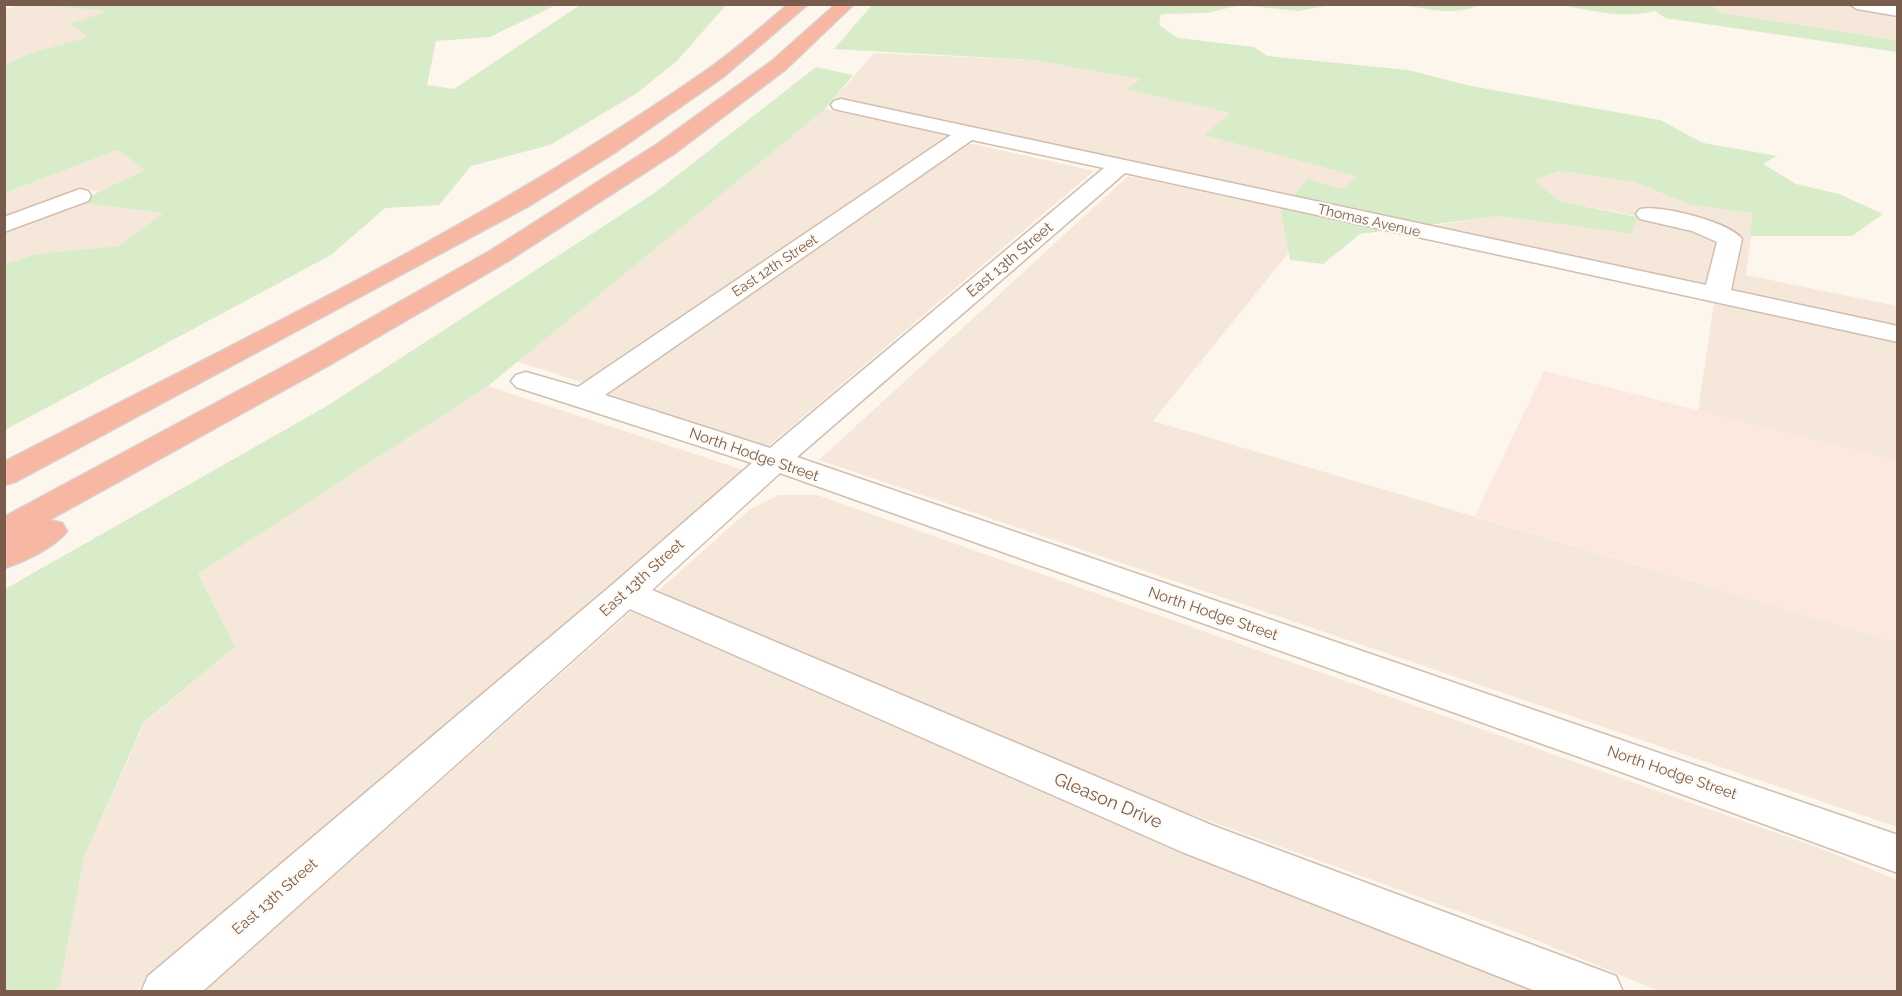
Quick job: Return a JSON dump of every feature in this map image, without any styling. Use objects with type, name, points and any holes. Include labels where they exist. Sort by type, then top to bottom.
[{"type":"highway","points":[[4,475],[519,202],[606,148],[716,73],[800,4]]},
{"type":"highway","points":[[4,531],[311,363],[499,256],[667,148],[779,65],[846,4]]},
{"type":"highway","points":[[4,557],[385,339],[499,256]]},
{"type":"highway","points":[[4,453],[112,400],[366,285]]},
{"type":"street","points":[[1857,4],[1898,11]]},
{"type":"street","name":"Thomas Avenue","points":[[841,105],[1898,334]]},
{"type":"street","name":"East 12th Street","points":[[583,398],[967,134]]},
{"type":"street","name":"East 13th Street","points":[[166,992],[626,592],[774,460],[1120,166]]},
{"type":"street","points":[[4,225],[80,196]]},
{"type":"street","points":[[1648,214],[1696,224],[1731,239],[1716,296]]},
{"type":"street","name":"North Hodge Street","points":[[526,381],[774,460],[1521,722],[1716,787],[1898,854]]},
{"type":"street","name":"Gleason Drive","points":[[626,592],[1198,839],[1598,992]]},
{"type":"shaded area","points":[[43,4],[110,11],[71,24],[89,37],[28,54],[5,65],[4,9]]},
{"type":"shaded area","points":[[1836,4],[1897,13],[1897,40],[1717,12],[1713,5]]},
{"type":"shaded area","points":[[874,53],[1033,60],[1142,79],[1127,89],[1232,113],[1205,135],[1356,176],[1344,189],[1308,180],[1293,196],[835,98]]},
{"type":"shaded area","points":[[825,109],[950,136],[584,383],[516,361]]},
{"type":"shaded area","points":[[968,143],[1094,171],[766,448],[606,393]]},
{"type":"shaded area","points":[[117,150],[147,170],[98,192],[86,188],[5,219],[5,193]]},
{"type":"shaded area","points":[[1560,171],[1634,182],[1691,205],[1754,213],[1746,275],[1897,306],[1897,327],[1424,227],[1499,216],[1632,234],[1637,216],[1559,201],[1534,180]]},
{"type":"shaded area","points":[[1128,176],[1280,208],[1289,252],[1153,421],[1897,642],[1897,827],[819,460]]},
{"type":"shaded area","points":[[82,203],[163,213],[119,246],[35,254],[5,264],[5,233]]},
{"type":"shaded area","points":[[1714,303],[1897,341],[1897,461],[1698,411]]},
{"type":"shaded area","points":[[1544,371],[1897,461],[1897,642],[1475,516]]},
{"type":"shaded area","points":[[488,386],[743,470],[136,991],[54,992],[60,984],[84,857],[145,722],[235,647],[198,574]]},
{"type":"shaded area","points":[[778,495],[817,495],[1825,850],[1897,880],[1897,991],[1659,991],[1516,932],[1182,811],[658,591],[749,510]]},
{"type":"shaded area","points":[[633,610],[1176,850],[1544,991],[203,992]]},
{"type":"green space","points":[[1479,4],[1469,9],[1450,11],[1401,5]]},
{"type":"green space","points":[[43,5],[556,5],[490,37],[436,41],[427,85],[454,89],[580,5],[726,5],[677,61],[637,93],[550,145],[471,166],[439,205],[385,208],[331,255],[5,430],[5,264],[35,254],[119,246],[163,213],[82,203],[98,192],[146,170],[117,150],[5,193],[5,65],[28,54],[88,37],[70,24],[108,11]]},
{"type":"green space","points":[[872,5],[1240,5],[1207,13],[1161,14],[1159,25],[1178,38],[1254,47],[1267,56],[1408,70],[1471,86],[1660,120],[1703,143],[1777,156],[1763,164],[1796,184],[1839,194],[1883,214],[1852,236],[1750,236],[1753,213],[1691,205],[1634,182],[1560,171],[1534,180],[1559,201],[1637,217],[1632,234],[1499,216],[1360,234],[1323,264],[1290,260],[1280,208],[1250,201],[1251,187],[1293,196],[1308,179],[1343,189],[1356,176],[1204,135],[1231,113],[1126,89],[1141,79],[1033,60],[834,49]]},
{"type":"green space","points":[[1240,5],[1331,5],[1298,11]]},
{"type":"green space","points":[[1562,5],[1713,5],[1717,12],[1897,40],[1897,52],[1665,18],[1655,11],[1620,14]]},
{"type":"green space","points":[[816,67],[853,75],[825,109],[488,386],[198,574],[235,647],[144,722],[84,857],[60,985],[54,991],[5,991],[5,589],[327,406],[656,192]]}]
